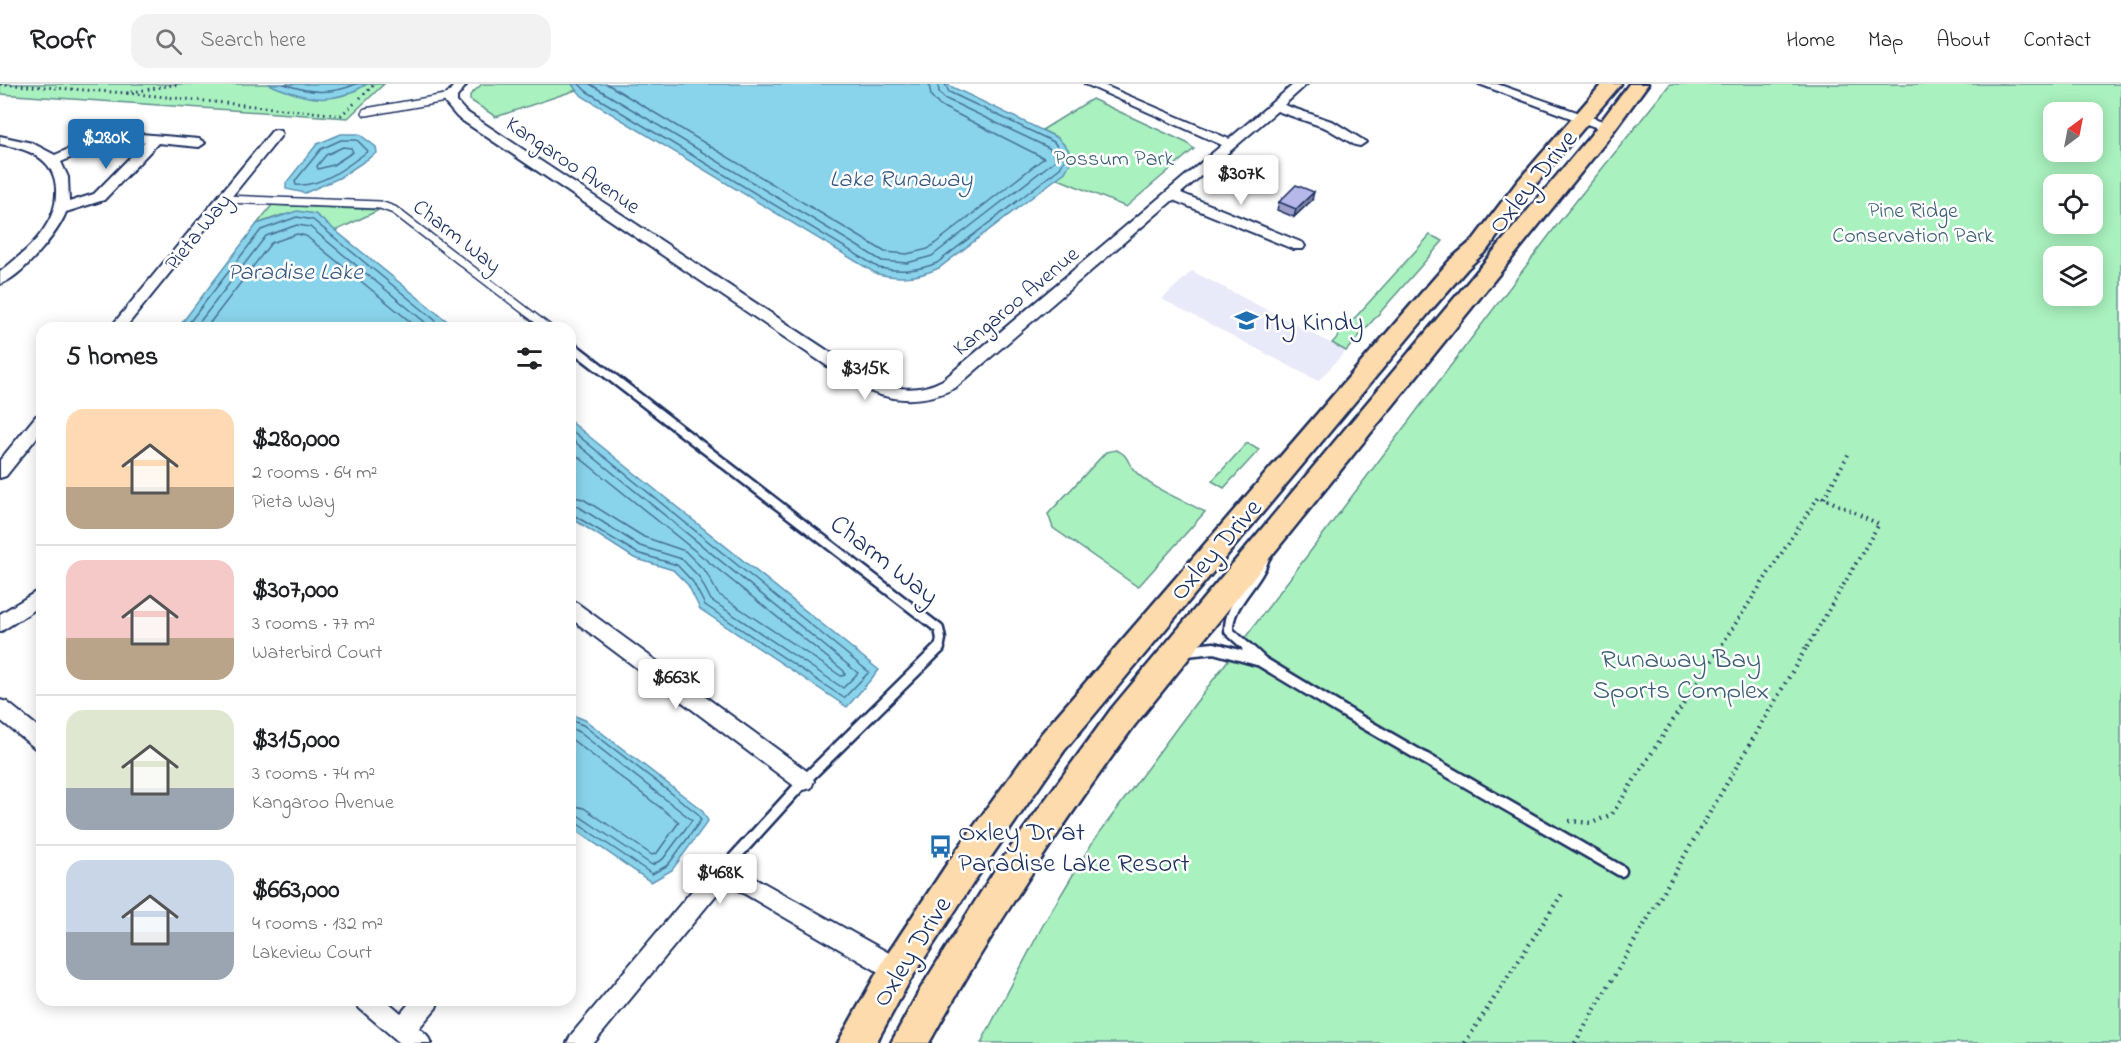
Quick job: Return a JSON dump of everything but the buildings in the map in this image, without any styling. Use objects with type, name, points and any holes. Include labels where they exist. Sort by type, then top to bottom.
[{"type":"main road","name":"Oxley Drive","points":[[909,1043],[957,959],[1040,829],[1091,758],[1269,540],[1594,123],[1612,84]]},
{"type":"main road","name":"Oxley Drive","points":[[856,1043],[897,970],[983,838],[1053,742],[1432,295],[1480,244],[1524,186],[1639,84]]},
{"type":"street","points":[[451,98],[461,84]]},
{"type":"street","points":[[1091,84],[1230,144]]},
{"type":"street","name":"Kangaroo Avenue","points":[[451,98],[451,103],[461,114],[860,380],[897,396],[927,394],[948,384],[1301,84]]},
{"type":"street","points":[[1485,84],[1594,123]]},
{"type":"street","points":[[1275,106],[1330,125],[1360,142]]},
{"type":"street","name":"Pieta Way","points":[[122,322],[276,134]]},
{"type":"street","points":[[53,161],[100,140],[117,136],[199,143]]},
{"type":"street","points":[[62,209],[105,193],[154,139]]},
{"type":"street","points":[[0,140],[23,144],[53,161],[63,184],[62,209],[48,234],[0,279]]},
{"type":"street","points":[[1171,194],[1298,246]]},
{"type":"street","points":[[0,471],[36,427]]},
{"type":"street","points":[[0,624],[36,599]]},
{"type":"street","points":[[576,612],[804,781]]},
{"type":"street","points":[[0,708],[36,737]]},
{"type":"street","points":[[579,1043],[723,870],[897,970]]},
{"type":"street","points":[[374,1006],[411,1036],[425,1006]]},
{"type":"lane","points":[[366,112],[451,98]]},
{"type":"lane","name":"Charm Way","points":[[224,199],[380,206],[394,210],[540,322]]},
{"type":"lane","name":"Charm Way","points":[[576,350],[939,629],[941,639],[939,649],[804,781],[723,870]]},
{"type":"lane","points":[[1269,540],[1262,569],[1228,618],[1229,631],[1262,662],[1360,722],[1621,871]]},
{"type":"lane","points":[[1173,656],[1207,646],[1224,649],[1262,662]]},
{"type":"path","points":[[0,84],[128,93],[341,116],[375,84]]},
{"type":"path","points":[[128,93],[179,84]]},
{"type":"path","points":[[1824,498],[1849,453]]},
{"type":"path","points":[[1545,827],[1551,816],[1584,825],[1595,824],[1612,814],[1819,496],[1879,524],[1575,1043]]},
{"type":"path","points":[[1465,1043],[1562,894]]},
{"type":"shaded area","name":"My Kindy","points":[[1192,271],[1346,351],[1318,381],[1162,299]]},
{"type":"green space","points":[[0,84],[384,84],[348,118],[0,94]]},
{"type":"green space","points":[[482,84],[572,84],[576,90],[496,117],[470,100],[470,95]]},
{"type":"green space","name":"Runaway Bay Sports Complex","points":[[1670,84],[2121,84],[2121,1043],[981,1043],[1044,923],[1092,843],[1560,221]]},
{"type":"green space","name":"Possum Park","points":[[1092,99],[1187,143],[1194,149],[1126,207],[1056,178],[1065,172],[1058,138],[1042,130]]},
{"type":"green space","points":[[272,205],[379,210],[335,231],[315,214],[282,215],[257,224]]},
{"type":"green space","points":[[1430,235],[1443,241],[1346,351],[1332,343]]},
{"type":"green space","points":[[1247,443],[1259,450],[1224,488],[1212,481]]},
{"type":"green space","points":[[1116,450],[1127,458],[1134,470],[1149,483],[1205,512],[1138,587],[1053,528],[1048,514],[1106,452]]},
{"type":"water","points":[[268,84],[367,84],[342,96],[318,98],[294,94]]},
{"type":"water","name":"Lake Runaway","points":[[572,84],[946,84],[1058,138],[1068,149],[1072,160],[1065,172],[939,268],[916,276],[886,276],[877,274],[582,96]]},
{"type":"water","points":[[341,134],[359,134],[376,147],[377,153],[339,178],[305,193],[286,189],[286,183],[317,144]]},
{"type":"water","name":"Paradise Lake","points":[[297,211],[315,214],[448,322],[183,322],[257,224]]},
{"type":"water","points":[[576,426],[879,670],[847,707],[700,609],[688,585],[673,570],[634,558],[576,521]]},
{"type":"water","points":[[576,716],[585,720],[702,810],[708,821],[672,870],[651,882],[576,830]]},
{"type":"place","name":"My Kindy","points":[[1246,321]]},
{"type":"place","name":"Oxley Dr at Paradise Lake Resort","points":[[940,847]]},
{"type":"park label","name":"Pine Ridge Conservation Park","points":[[1913,222]]}]
